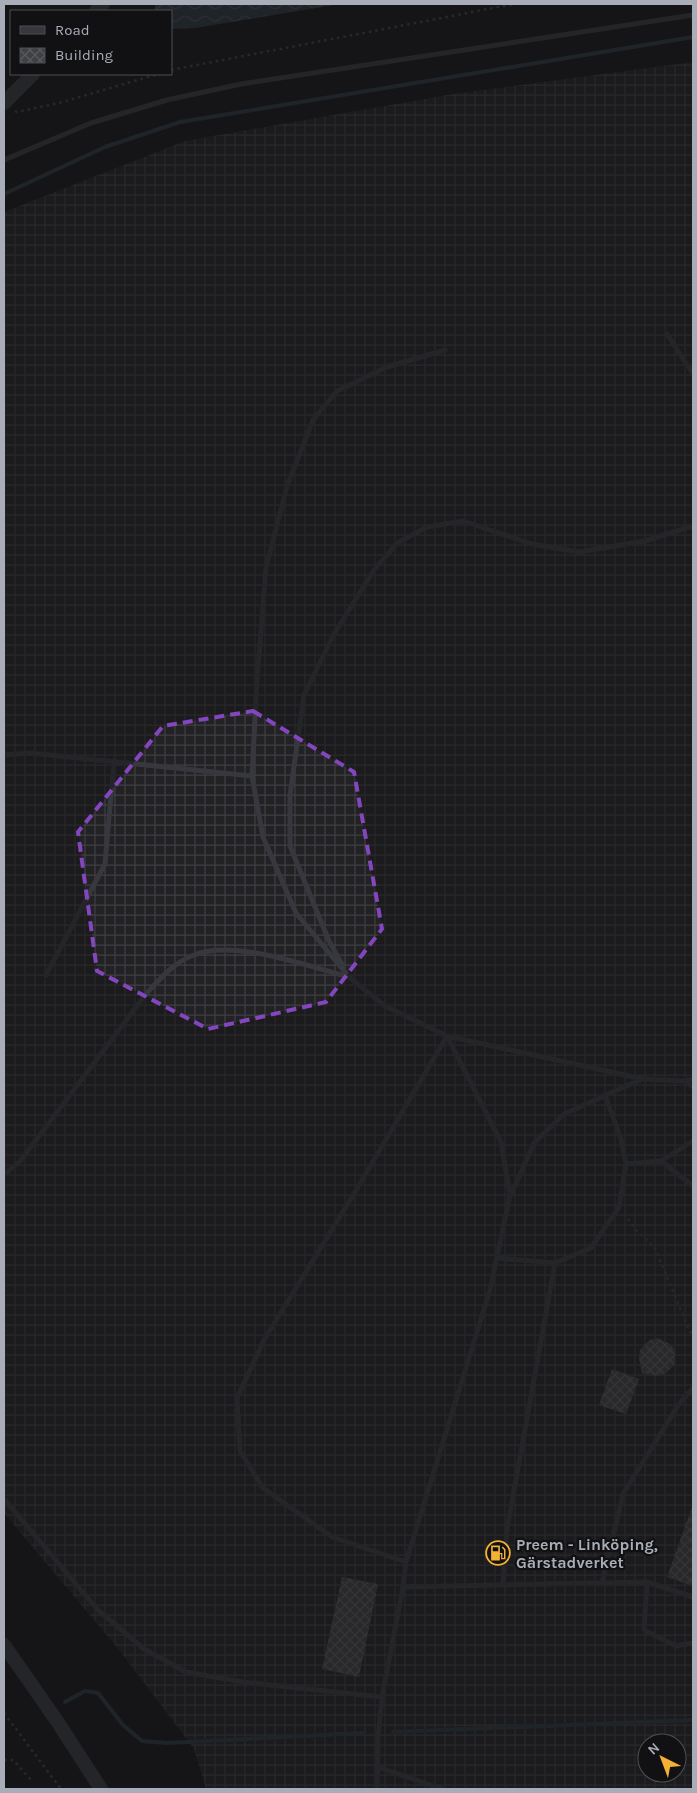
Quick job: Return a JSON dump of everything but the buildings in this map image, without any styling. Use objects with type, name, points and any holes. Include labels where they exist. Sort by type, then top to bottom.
[{"type":"street","points":[[4,102],[32,75]]},
{"type":"street","points":[[4,1645],[101,1789]]},
{"type":"lane","points":[[4,160],[91,123],[167,100],[241,84],[693,15]]},
{"type":"lane","points":[[667,334],[693,374]]},
{"type":"lane","points":[[445,350],[387,367],[337,391],[313,420],[287,486],[266,568],[257,680],[252,776],[263,837],[296,913],[349,977],[384,1006],[447,1036],[642,1079],[684,1081],[693,1079]]},
{"type":"lane","points":[[349,977],[329,941],[290,846],[290,795],[304,696],[334,634],[374,570],[397,543],[427,527],[463,521],[532,544],[579,552],[645,541],[693,526]]},
{"type":"lane","points":[[4,755],[30,754],[114,761],[252,776]]},
{"type":"lane","points":[[46,976],[105,864],[114,761]]},
{"type":"lane","points":[[4,1175],[21,1160],[146,994],[170,969],[194,954],[228,949],[349,977]]},
{"type":"lane","points":[[447,1036],[501,1142],[510,1195]]},
{"type":"lane","points":[[406,1562],[332,1537],[263,1488],[240,1450],[237,1398],[264,1340],[355,1192],[447,1036]]},
{"type":"lane","points":[[377,1789],[378,1738],[382,1697],[406,1562],[490,1290],[510,1195],[534,1143],[564,1114],[642,1079]]},
{"type":"lane","points":[[684,1081],[693,1087]]},
{"type":"lane","points":[[497,1258],[555,1263],[592,1248],[619,1208],[626,1164],[621,1139],[605,1095]]},
{"type":"lane","points":[[626,1164],[661,1161],[693,1141]]},
{"type":"lane","points":[[661,1161],[693,1186]]},
{"type":"lane","points":[[503,1584],[506,1529],[555,1263]]},
{"type":"lane","points":[[602,1583],[623,1494],[679,1404],[693,1388]]},
{"type":"lane","points":[[4,1499],[98,1610],[144,1649],[186,1672],[242,1682],[382,1697]]},
{"type":"lane","points":[[403,1587],[647,1582],[693,1597]]},
{"type":"lane","points":[[647,1582],[644,1630],[676,1646],[693,1643]]},
{"type":"lane","points":[[378,1767],[442,1789]]},
{"type":"path","points":[[172,70],[514,4]]},
{"type":"path","points":[[4,102],[17,112],[59,103],[155,75]]},
{"type":"path","points":[[619,1208],[635,1229],[655,1248],[690,1332],[693,1333]]},
{"type":"path","points":[[4,1713],[61,1789]]},
{"type":"path","points":[[4,1760],[13,1760],[33,1782]]},
{"type":"highlighted area","points":[[253,711],[354,772],[382,929],[326,1002],[208,1029],[97,971],[78,832],[163,726]]},
{"type":"shaded area","points":[[693,62],[693,1789],[206,1789],[194,1749],[120,1651],[4,1513],[4,212],[185,141],[453,94]]},
{"type":"water","points":[[155,4],[340,4],[195,28],[172,29],[172,10],[155,10]]},
{"type":"waterway","points":[[4,194],[105,147],[180,122],[693,37]]},
{"type":"waterway","points":[[65,1702],[85,1691],[98,1693],[123,1725],[142,1741],[167,1743],[363,1733]]},
{"type":"waterway","points":[[393,1732],[693,1720]]},
{"type":"place","name":"Preem - Linköping, Gärstadverket","points":[[498,1553]]}]
